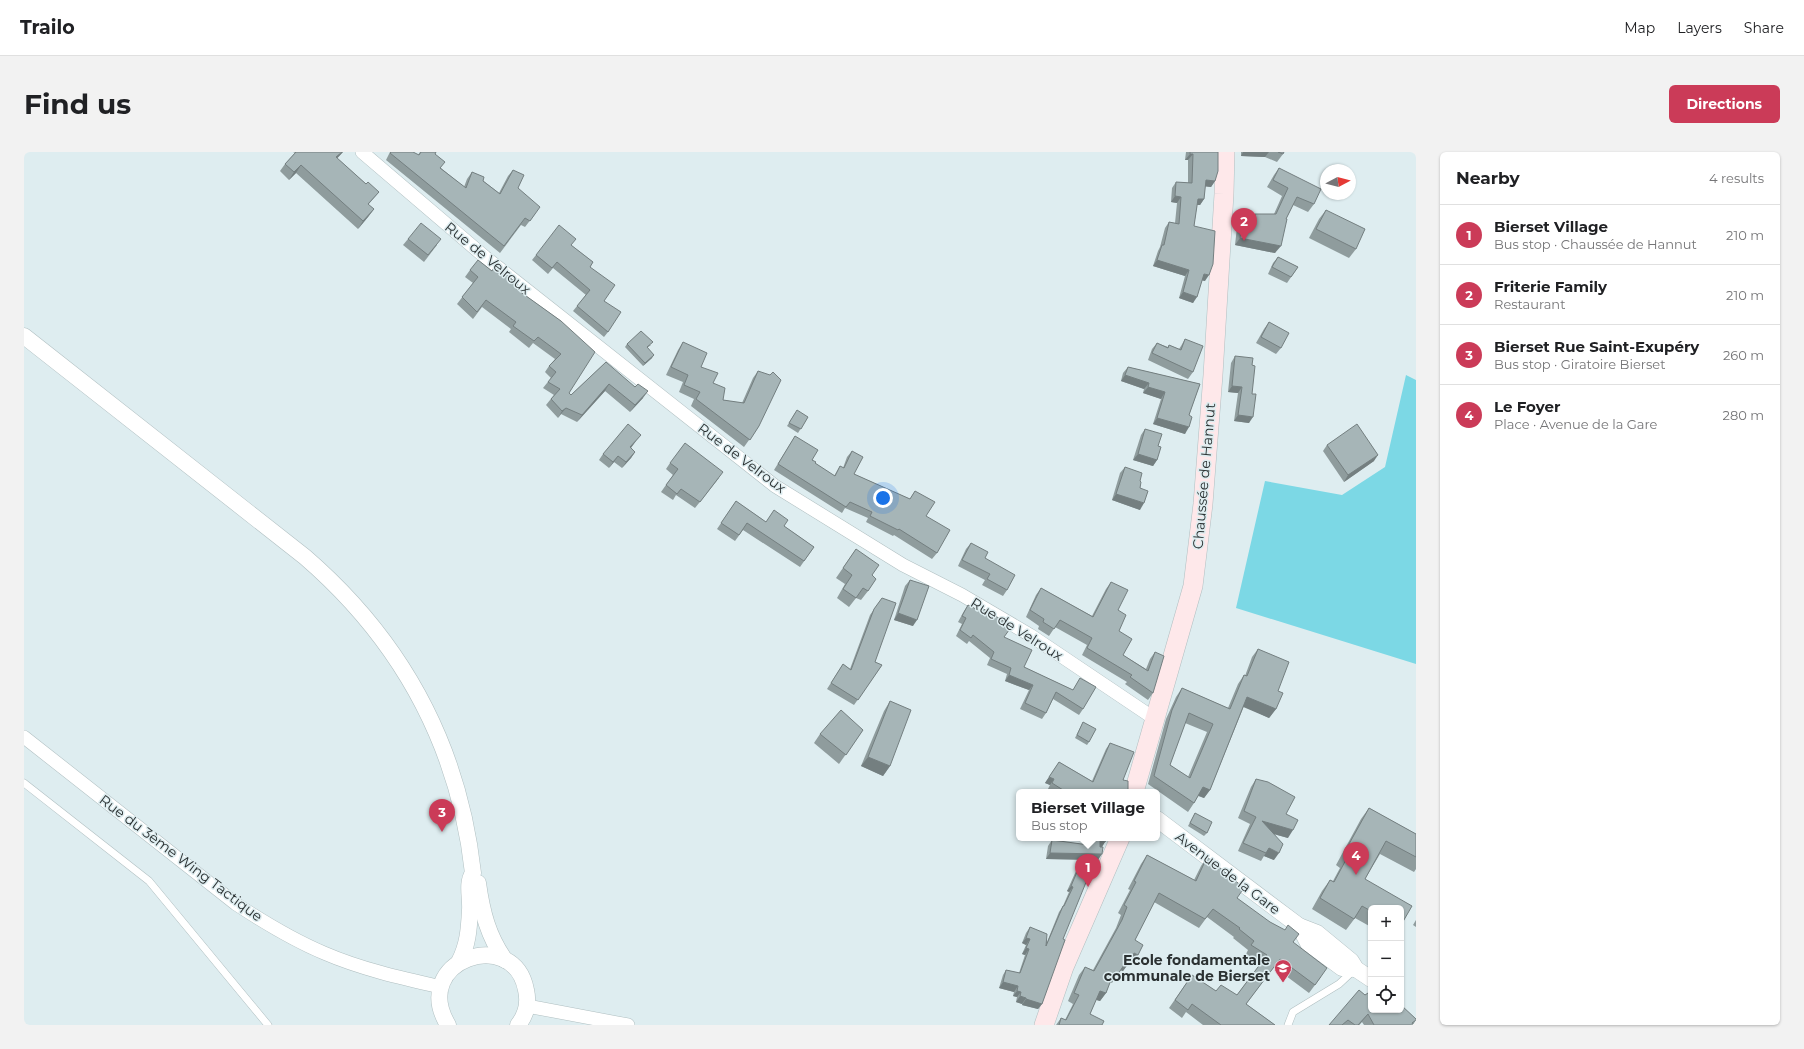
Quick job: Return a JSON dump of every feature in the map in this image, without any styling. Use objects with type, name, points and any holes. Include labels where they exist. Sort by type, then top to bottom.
[{"type":"main road","name":"Chaussée de Hannut","points":[[1135,789],[1193,586],[1203,504],[1214,367],[1225,152]]},
{"type":"main road","points":[[1044,1025],[1070,954],[1119,841]]},
{"type":"street","name":"Rue de Velroux","points":[[362,152],[485,257],[776,486],[903,565],[962,595],[1030,635],[1155,719]]},
{"type":"street","points":[[24,336],[305,557],[328,577],[372,625],[408,676],[442,744],[464,814],[473,873],[478,881],[488,930],[492,940],[505,960]]},
{"type":"street","name":"Rue du 3ème Wing Tactique","points":[[24,737],[236,904],[263,922],[302,943],[342,960],[390,975],[441,987]]},
{"type":"street","name":"Avenue de la Gare","points":[[1160,822],[1299,926],[1317,933],[1351,961],[1356,969],[1368,977]]},
{"type":"street","points":[[448,1025],[442,1016],[439,1001],[441,987],[448,973],[459,962],[466,949],[470,908],[470,877],[473,873]]},
{"type":"street","points":[[459,962],[470,957],[482,955],[494,956],[505,960],[514,967],[525,985],[527,1006],[522,1020],[518,1025]]},
{"type":"street","points":[[527,1006],[628,1025]]},
{"type":"lane","points":[[24,783],[148,880],[268,1025]]},
{"type":"lane","points":[[1288,1025],[1293,1012],[1339,984],[1356,969]]},
{"type":"shaded area","points":[[1406,375],[1416,380],[1416,664],[1236,608],[1265,481],[1342,495],[1385,467]]},
{"type":"building","points":[[296,152],[342,152],[336,157],[366,184],[368,182],[379,192],[368,204],[374,209],[363,221],[301,165],[294,172],[285,164]]},
{"type":"building","points":[[413,152],[419,155],[421,152],[436,152],[435,154],[445,162],[440,168],[466,188],[472,172],[484,177],[483,181],[500,194],[513,170],[524,175],[518,188],[540,207],[530,221],[525,218],[504,246],[390,153]]},
{"type":"building","points":[[1190,152],[1218,152],[1218,171],[1215,181],[1206,180],[1204,199],[1198,199],[1194,226],[1215,231],[1213,264],[1209,275],[1204,274],[1197,297],[1183,292],[1189,270],[1157,260],[1162,245],[1164,245],[1169,222],[1179,224],[1181,197],[1175,196],[1176,182],[1192,183],[1193,154],[1190,154]]},
{"type":"building","points":[[1279,168],[1320,188],[1320,191],[1314,204],[1297,197],[1286,219],[1281,246],[1240,238],[1242,220],[1255,220],[1255,214],[1276,214],[1288,188],[1273,180]]},
{"type":"building","points":[[1326,210],[1365,229],[1356,249],[1316,229]]},
{"type":"building","points":[[421,223],[441,239],[428,255],[408,239]]},
{"type":"building","points":[[559,225],[576,239],[571,245],[593,262],[590,267],[615,285],[604,301],[621,312],[608,332],[577,306],[590,290],[557,262],[552,268],[536,255]]},
{"type":"building","points":[[1278,257],[1298,267],[1291,277],[1272,267]]},
{"type":"building","points":[[478,260],[492,271],[495,266],[518,284],[515,288],[561,321],[595,352],[569,393],[571,395],[606,362],[635,387],[638,384],[648,391],[635,405],[609,384],[582,415],[566,408],[562,411],[551,399],[560,389],[548,382],[556,372],[549,366],[561,354],[538,337],[534,341],[513,326],[516,322],[486,300],[477,312],[462,297],[478,277],[470,270]]},
{"type":"building","points":[[1269,322],[1289,333],[1281,348],[1261,337]]},
{"type":"building","points":[[641,331],[653,342],[647,347],[654,355],[645,363],[627,344]]},
{"type":"building","points":[[1185,339],[1203,346],[1193,372],[1152,353],[1157,343],[1168,348],[1169,345],[1181,350]]},
{"type":"building","points":[[683,342],[707,353],[701,367],[718,373],[713,383],[725,388],[723,400],[744,403],[758,371],[770,375],[773,372],[781,380],[759,426],[750,440],[696,399],[700,392],[684,385],[688,375],[671,367]]},
{"type":"building","points":[[1235,356],[1253,358],[1252,365],[1255,366],[1252,394],[1256,394],[1253,417],[1238,415],[1242,387],[1232,386]]},
{"type":"building","points":[[1128,367],[1200,384],[1189,415],[1192,417],[1189,427],[1157,418],[1165,392],[1148,387],[1149,383],[1125,375]]},
{"type":"building","points":[[797,410],[808,417],[801,429],[789,423]]},
{"type":"building","points":[[628,424],[641,435],[630,447],[635,452],[626,462],[618,456],[613,462],[603,454]]},
{"type":"building","points":[[1357,424],[1378,455],[1348,475],[1327,445]]},
{"type":"building","points":[[1145,429],[1162,434],[1158,446],[1161,447],[1157,460],[1138,454]]},
{"type":"building","points":[[795,436],[818,450],[812,460],[835,476],[840,466],[844,468],[852,451],[863,457],[854,474],[910,499],[915,491],[935,502],[926,516],[950,530],[937,553],[899,529],[898,530],[870,516],[872,512],[850,502],[846,507],[778,464]]},
{"type":"building","points":[[685,443],[723,472],[700,502],[681,489],[677,494],[666,485],[678,469],[670,463]]},
{"type":"building","points":[[1125,467],[1142,473],[1140,488],[1148,491],[1144,503],[1116,494]]},
{"type":"building","points":[[736,501],[766,522],[774,510],[788,520],[784,526],[814,547],[804,561],[747,523],[739,535],[721,523]]},
{"type":"building","points":[[971,543],[988,552],[985,558],[1015,575],[1007,590],[987,579],[990,574],[962,560]]},
{"type":"building","points":[[856,549],[879,565],[872,575],[876,579],[868,591],[863,588],[856,598],[843,589],[852,575],[843,568]]},
{"type":"building","points":[[910,580],[929,586],[917,620],[898,613]]},
{"type":"building","points":[[1111,582],[1128,590],[1118,610],[1126,615],[1119,631],[1132,639],[1123,655],[1148,671],[1155,652],[1164,656],[1153,693],[1130,677],[1132,675],[1087,648],[1092,638],[1060,620],[1054,629],[1043,622],[1044,619],[1030,610],[1041,588],[1093,617]]},
{"type":"building","points":[[882,598],[896,603],[875,662],[882,665],[858,700],[831,683],[843,664],[851,670],[874,609]]},
{"type":"building","points":[[968,605],[980,611],[982,608],[1012,626],[1004,637],[1032,650],[1024,667],[1073,690],[1080,678],[1096,687],[1083,709],[1056,692],[1046,713],[1025,703],[1033,685],[1009,675],[1011,668],[991,659],[994,652],[973,635],[971,638],[960,630],[966,618],[962,616]]},
{"type":"building","points":[[1258,649],[1289,662],[1278,691],[1283,693],[1276,709],[1247,697],[1210,790],[1203,787],[1194,803],[1154,776],[1172,710],[1182,688],[1230,709],[1244,675],[1247,676]],"holes":[[[1189,713],[1213,724],[1190,778],[1170,765]]]},
{"type":"building","points":[[890,701],[911,710],[890,766],[868,757]]},
{"type":"building","points":[[841,710],[863,730],[846,755],[820,734]]},
{"type":"building","points":[[1083,722],[1096,729],[1089,742],[1077,735]]},
{"type":"building","points":[[1110,743],[1134,752],[1123,780],[1128,781],[1128,789],[1061,789],[1052,783],[1054,779],[1049,777],[1059,762],[1093,782]]},
{"type":"building","points":[[1256,779],[1268,782],[1295,797],[1286,814],[1298,820],[1293,830],[1262,821],[1283,844],[1279,853],[1269,848],[1266,853],[1243,843],[1256,817],[1244,811]]},
{"type":"building","points":[[1369,808],[1416,834],[1416,857],[1386,841],[1365,879],[1412,906],[1404,920],[1404,905],[1368,905],[1368,909],[1362,906],[1354,919],[1320,898],[1330,880],[1334,882],[1348,856],[1344,853]]},
{"type":"building","points":[[1195,813],[1212,822],[1207,833],[1190,823]]},
{"type":"building","points":[[1052,841],[1089,845],[1090,841],[1100,841],[1100,847],[1103,847],[1102,854],[1050,853]]},
{"type":"building","points":[[1147,855],[1196,881],[1207,857],[1244,888],[1237,898],[1270,922],[1285,930],[1288,925],[1299,934],[1293,942],[1327,968],[1315,985],[1280,959],[1246,1004],[1275,1025],[1221,1025],[1192,1004],[1188,1010],[1175,1000],[1192,975],[1216,991],[1221,985],[1237,995],[1267,955],[1251,945],[1254,941],[1239,929],[1240,928],[1213,909],[1205,919],[1159,893],[1135,940],[1143,945],[1138,955],[1134,953],[1129,963],[1126,962],[1118,974],[1114,972],[1106,993],[1100,991],[1090,1014],[1104,1021],[1102,1025],[1059,1025],[1061,1018],[1066,1020],[1079,995],[1074,993],[1085,967],[1094,971],[1122,920],[1127,907],[1124,905],[1136,882],[1134,881]]},
{"type":"building","points":[[1080,865],[1091,870],[1063,939],[1065,940],[1042,1004],[1026,999],[1020,996],[1021,992],[1017,991],[1018,986],[1003,982],[1006,970],[1020,973],[1029,949],[1026,948],[1030,939],[1026,938],[1030,927],[1047,934],[1046,946],[1073,887],[1071,886]]},
{"type":"building","points":[[1359,990],[1365,995],[1368,993],[1368,1013],[1404,1013],[1404,1008],[1416,1019],[1412,1023],[1413,1025],[1374,1025],[1368,1014],[1358,1025],[1355,1025],[1348,1020],[1342,1025],[1329,1025]]},
{"type":"place","name":"Friterie Family","points":[[1244,241]]},
{"type":"place","name":"Bierset Rue Saint-Exupéry","points":[[442,832]]},
{"type":"place","name":"Le Foyer","points":[[1356,875]]},
{"type":"place","name":"Bierset Village","points":[[1088,887]]},
{"type":"place","name":"Ecole fondamentale communale de Bierset","points":[[1283,983]]}]
